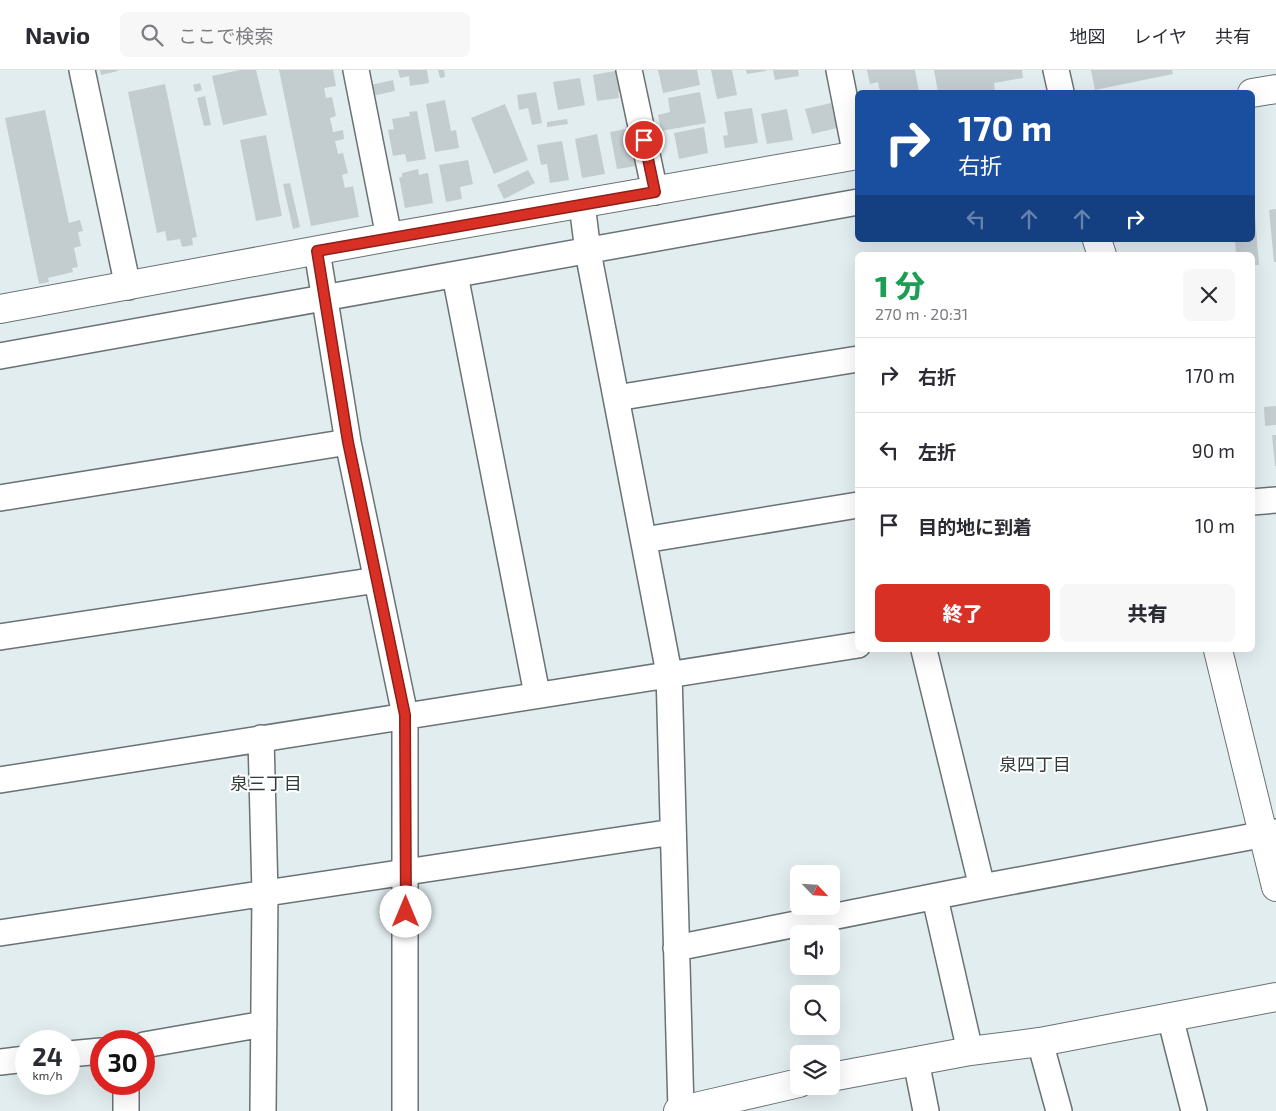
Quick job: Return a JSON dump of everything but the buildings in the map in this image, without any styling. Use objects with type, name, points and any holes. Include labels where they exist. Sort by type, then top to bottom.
[{"type":"street","points":[[82,70],[128,287]]},
{"type":"street","points":[[356,70],[389,237]]},
{"type":"street","points":[[629,70],[655,192]]},
{"type":"street","points":[[839,70],[855,146]]},
{"type":"street","points":[[1056,70],[1061,90]]},
{"type":"street","points":[[1255,92],[1276,89]]},
{"type":"street","points":[[0,309],[128,287],[389,237],[655,192],[855,155]]},
{"type":"street","points":[[0,356],[588,252],[855,203]]},
{"type":"street","points":[[582,204],[588,252],[669,673],[679,1110],[790,1085]]},
{"type":"street","points":[[317,251],[348,442],[405,715],[405,1111]]},
{"type":"street","points":[[455,275],[538,694]]},
{"type":"street","points":[[616,398],[855,359]]},
{"type":"street","points":[[0,498],[348,442]]},
{"type":"street","points":[[1255,502],[1276,500]]},
{"type":"street","points":[[644,540],[855,505]]},
{"type":"street","points":[[0,637],[377,580]]},
{"type":"street","points":[[0,780],[669,673],[855,645]]},
{"type":"street","points":[[924,652],[982,886]]},
{"type":"street","points":[[1219,652],[1270,833],[1276,887]]},
{"type":"street","points":[[261,738],[265,893],[263,1111]]},
{"type":"street","points":[[0,933],[673,832]]},
{"type":"street","points":[[676,948],[935,898],[982,886],[1270,833]]},
{"type":"street","points":[[935,898],[970,1051]]},
{"type":"street","points":[[840,1075],[970,1051],[1040,1042],[1276,996]]},
{"type":"street","points":[[1170,1017],[1194,1111]]},
{"type":"street","points":[[155,1043],[264,1024]]},
{"type":"street","points":[[1040,1042],[1058,1111]]},
{"type":"street","points":[[0,1062],[15,1060]]},
{"type":"street","points":[[916,1061],[926,1111]]},
{"type":"street","points":[[126,1095],[126,1111]]},
{"type":"district","name":"泉四丁目","points":[[1035,765]]},
{"type":"district","name":"泉三丁目","points":[[266,784]]},
{"type":"route","points":[[406,912],[405,715],[348,442],[317,251],[655,192],[644,140]]}]
